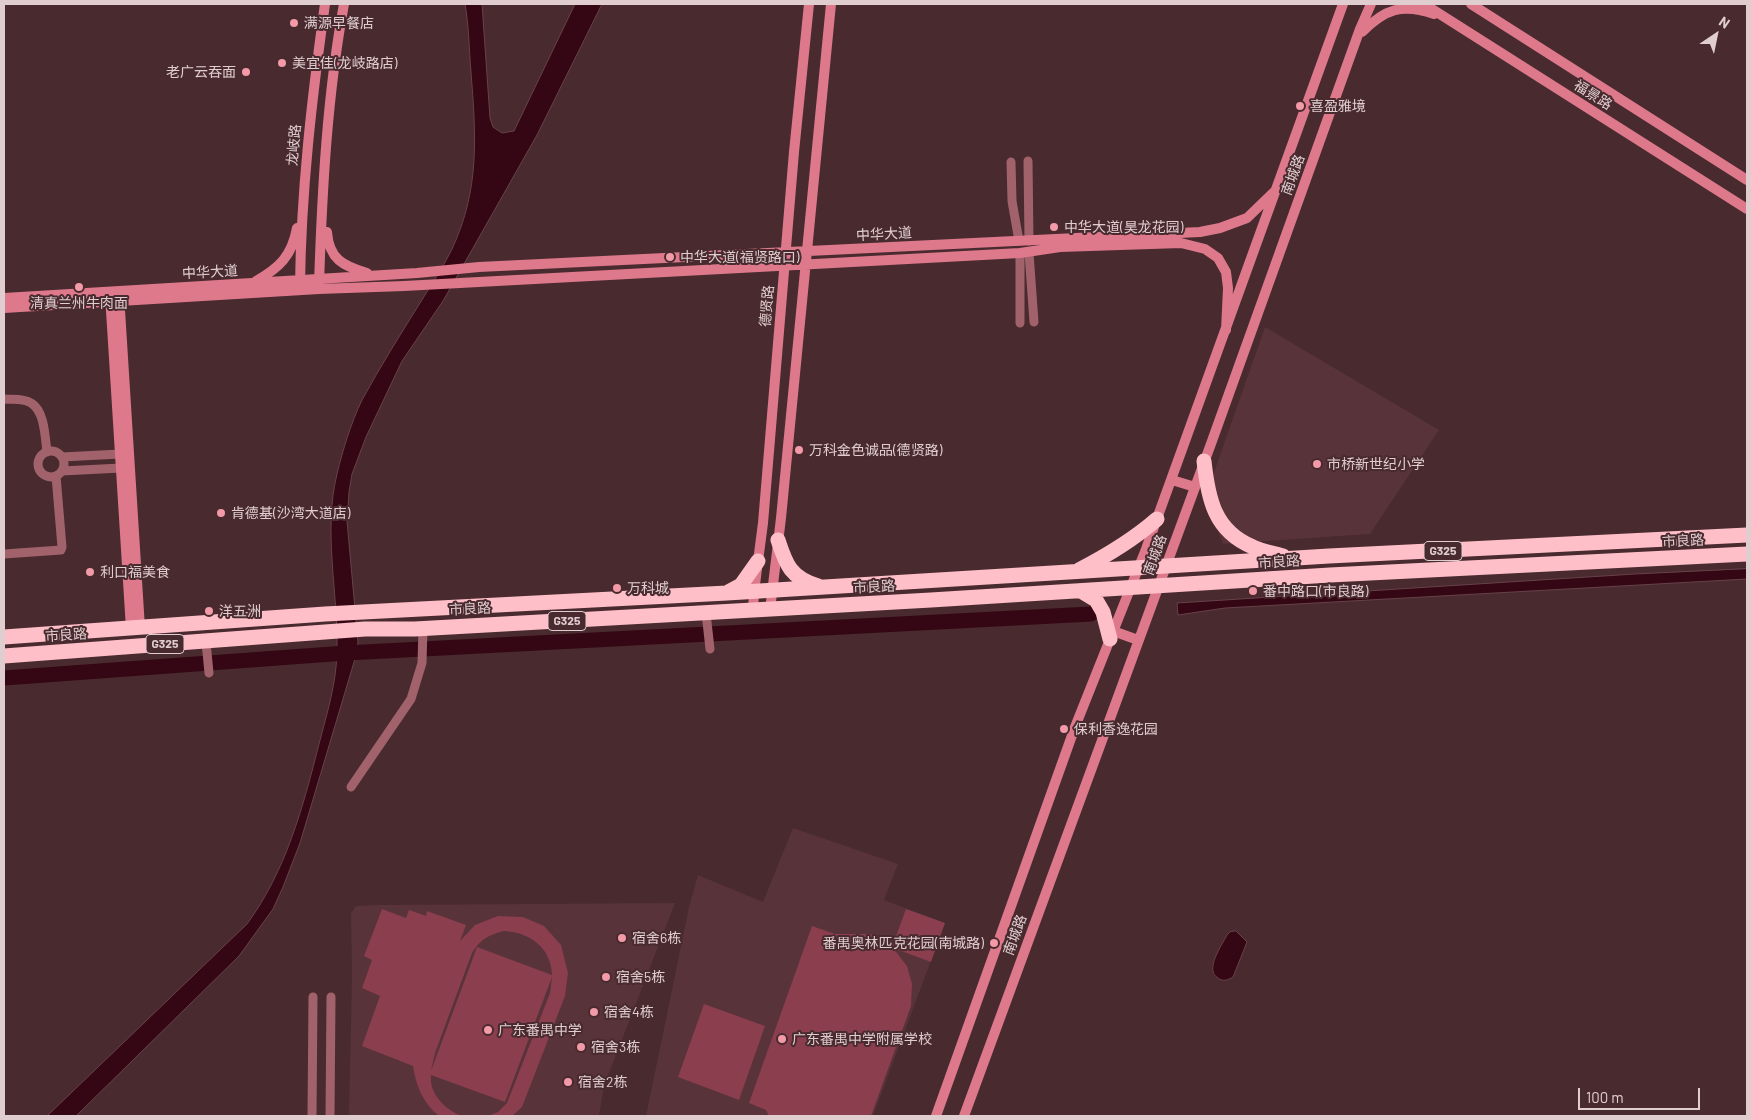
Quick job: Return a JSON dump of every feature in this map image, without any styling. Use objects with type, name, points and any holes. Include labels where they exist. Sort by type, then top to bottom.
[{"type":"highway","points":[[1204,461],[1210,500],[1230,534],[1254,548],[1294,559]]},
{"type":"highway","points":[[1076,572],[1117,550],[1157,519]]},
{"type":"highway","name":"市良路","points":[[4,637],[324,614],[754,592],[1294,559],[1747,535]]},
{"type":"highway","points":[[778,540],[784,559],[790,569],[805,582],[821,588]]},
{"type":"highway","name":"市良路","points":[[4,656],[207,646],[326,632],[364,630],[423,632],[706,617],[753,611],[1330,575],[1747,554]]},
{"type":"highway","points":[[727,593],[741,585],[758,560]]},
{"type":"highway","points":[[1081,591],[1096,600],[1112,635]]},
{"type":"street","name":"龙岐路","points":[[300,285],[311,113],[325,4]]},
{"type":"street","points":[[319,284],[327,140],[333,77],[344,4]]},
{"type":"street","name":"德贤路","points":[[753,611],[763,524],[784,266],[809,4]]},
{"type":"street","points":[[770,610],[830,4]]},
{"type":"street","name":"南城路","points":[[964,1116],[1371,4]]},
{"type":"street","name":"福景路","points":[[1424,4],[1747,209]]},
{"type":"street","name":"福景路","points":[[1471,4],[1747,180]]},
{"type":"street","name":"南城路","points":[[936,1116],[1075,726],[1172,480],[1342,5]]},
{"type":"street","points":[[1358,36],[1375,19],[1399,8],[1417,8],[1449,19]]},
{"type":"street","points":[[1011,162],[1012,201],[1024,241]]},
{"type":"street","points":[[1024,241],[1028,162]]},
{"type":"street","points":[[252,283],[276,268],[289,253],[293,245],[306,176]]},
{"type":"street","points":[[325,181],[328,245],[332,254],[346,266],[375,276]]},
{"type":"street","name":"中华大道","points":[[4,298],[115,296],[319,284],[407,286],[1024,253],[1060,247],[1181,238],[1220,228],[1246,218],[1276,190]]},
{"type":"street","name":"中华大道","points":[[319,284],[375,276],[479,267],[1024,241],[1181,238],[1205,249],[1218,258],[1226,272],[1228,288],[1226,330]]},
{"type":"street","points":[[842,263],[843,250]]},
{"type":"street","points":[[1024,253],[1034,322]]},
{"type":"street","points":[[1020,323],[1024,253]]},
{"type":"street","name":"中华大道","points":[[4,308],[252,283],[300,285]]},
{"type":"street","points":[[115,296],[120,454],[136,628]]},
{"type":"street","points":[[115,296],[136,628]]},
{"type":"street","points":[[4,399],[22,400],[33,404],[41,419],[47,452]]},
{"type":"street","points":[[4,554],[61,550],[59,474],[64,464],[62,457],[57,452],[47,452],[39,458],[38,467],[47,476],[59,474],[121,468]]},
{"type":"street","points":[[62,457],[120,454]]},
{"type":"street","points":[[1172,480],[1195,487]]},
{"type":"street","points":[[706,617],[710,649]]},
{"type":"street","points":[[352,787],[411,699],[422,663],[423,632]]},
{"type":"street","points":[[1112,635],[1138,640]]},
{"type":"street","points":[[207,646],[209,673]]},
{"type":"street","points":[[312,1116],[313,997]]},
{"type":"street","points":[[330,1116],[331,998]]},
{"type":"shaded area","points":[[465,4],[482,4],[490,118],[493,127],[502,133],[514,131],[575,4],[602,4],[537,135],[443,301],[402,361],[366,437],[352,474],[347,521],[358,642],[357,652],[300,843],[273,909],[239,956],[76,1116],[47,1116],[247,924],[261,904],[292,838],[328,709],[337,661],[331,517],[333,496],[342,455],[362,400],[452,249],[461,227],[472,184],[475,140]]},
{"type":"shaded area","name":"市桥新世纪小学","points":[[1265,327],[1439,430],[1370,534],[1223,544],[1205,498]]},
{"type":"shaded area","points":[[1747,569],[1747,579],[1225,608],[1178,615],[1177,603],[1635,574]]},
{"type":"shaded area","name":"广东番禺中学附属学校","points":[[793,828],[898,864],[884,900],[945,923],[873,1116],[646,1116],[689,907],[698,875],[763,902]]},
{"type":"shaded area","name":"广东番禺中学","points":[[675,903],[604,1086],[599,1116],[349,1116],[352,974],[351,914],[355,907],[380,905]]},
{"type":"shaded area","points":[[382,909],[406,918],[409,910],[426,916],[427,911],[466,925],[460,941],[475,925],[498,916],[523,917],[544,926],[561,945],[568,973],[565,996],[522,1107],[512,1116],[488,1116],[498,1112],[507,1103],[550,993],[552,977],[505,1102],[431,1075],[431,1082],[439,1100],[461,1116],[439,1116],[421,1094],[413,1066],[362,1046],[380,996],[362,988],[372,960],[364,956]],"holes":[[[503,931],[513,932],[530,938],[543,949],[548,956],[552,975],[477,947],[431,1071],[435,1053],[472,953],[478,944],[489,936]]]},
{"type":"shaded area","points":[[906,909],[945,923],[931,962],[893,948],[907,966],[912,984],[911,1006],[871,1116],[769,1116],[766,1110],[749,1103],[812,926],[835,934],[871,934],[892,947]]},
{"type":"shaded area","points":[[1236,931],[1247,942],[1233,977],[1222,980],[1214,974],[1213,964],[1215,957],[1227,935],[1230,932]]},
{"type":"shaded area","points":[[704,1004],[765,1026],[739,1100],[678,1077]]},
{"type":"waterway","points":[[4,678],[346,653],[1091,614]]},
{"type":"place","name":"满源早餐店","points":[[294,23]]},
{"type":"place","name":"美宜佳(龙岐路店)","points":[[282,63]]},
{"type":"place","name":"老广云吞面","points":[[246,72]]},
{"type":"place","name":"喜盈雅境","points":[[1300,106]]},
{"type":"place","name":"中华大道(昊龙花园)","points":[[1054,227]]},
{"type":"place","name":"中华大道(福贤路口)","points":[[670,257]]},
{"type":"place","name":"清真兰州牛肉面","points":[[79,287]]},
{"type":"place","name":"万科金色诚品(德贤路)","points":[[799,450]]},
{"type":"place","name":"市桥新世纪小学","points":[[1317,464]]},
{"type":"place","name":"肯德基(沙湾大道店)","points":[[221,513]]},
{"type":"place","name":"利口福美食","points":[[90,572]]},
{"type":"place","name":"万科城","points":[[617,588]]},
{"type":"place","name":"番中路口(市良路)","points":[[1253,591]]},
{"type":"place","name":"洋五洲","points":[[209,611]]},
{"type":"place","name":"保利香逸花园","points":[[1064,729]]},
{"type":"place","name":"宿舍6栋","points":[[622,938]]},
{"type":"place","name":"番禺奥林匹克花园(南城路)","points":[[994,943]]},
{"type":"place","name":"宿舍5栋","points":[[606,977]]},
{"type":"place","name":"宿舍4栋","points":[[594,1012]]},
{"type":"place","name":"广东番禺中学","points":[[488,1030]]},
{"type":"place","name":"广东番禺中学附属学校","points":[[782,1039]]},
{"type":"place","name":"宿舍3栋","points":[[581,1047]]},
{"type":"place","name":"宿舍2栋","points":[[568,1082]]}]
